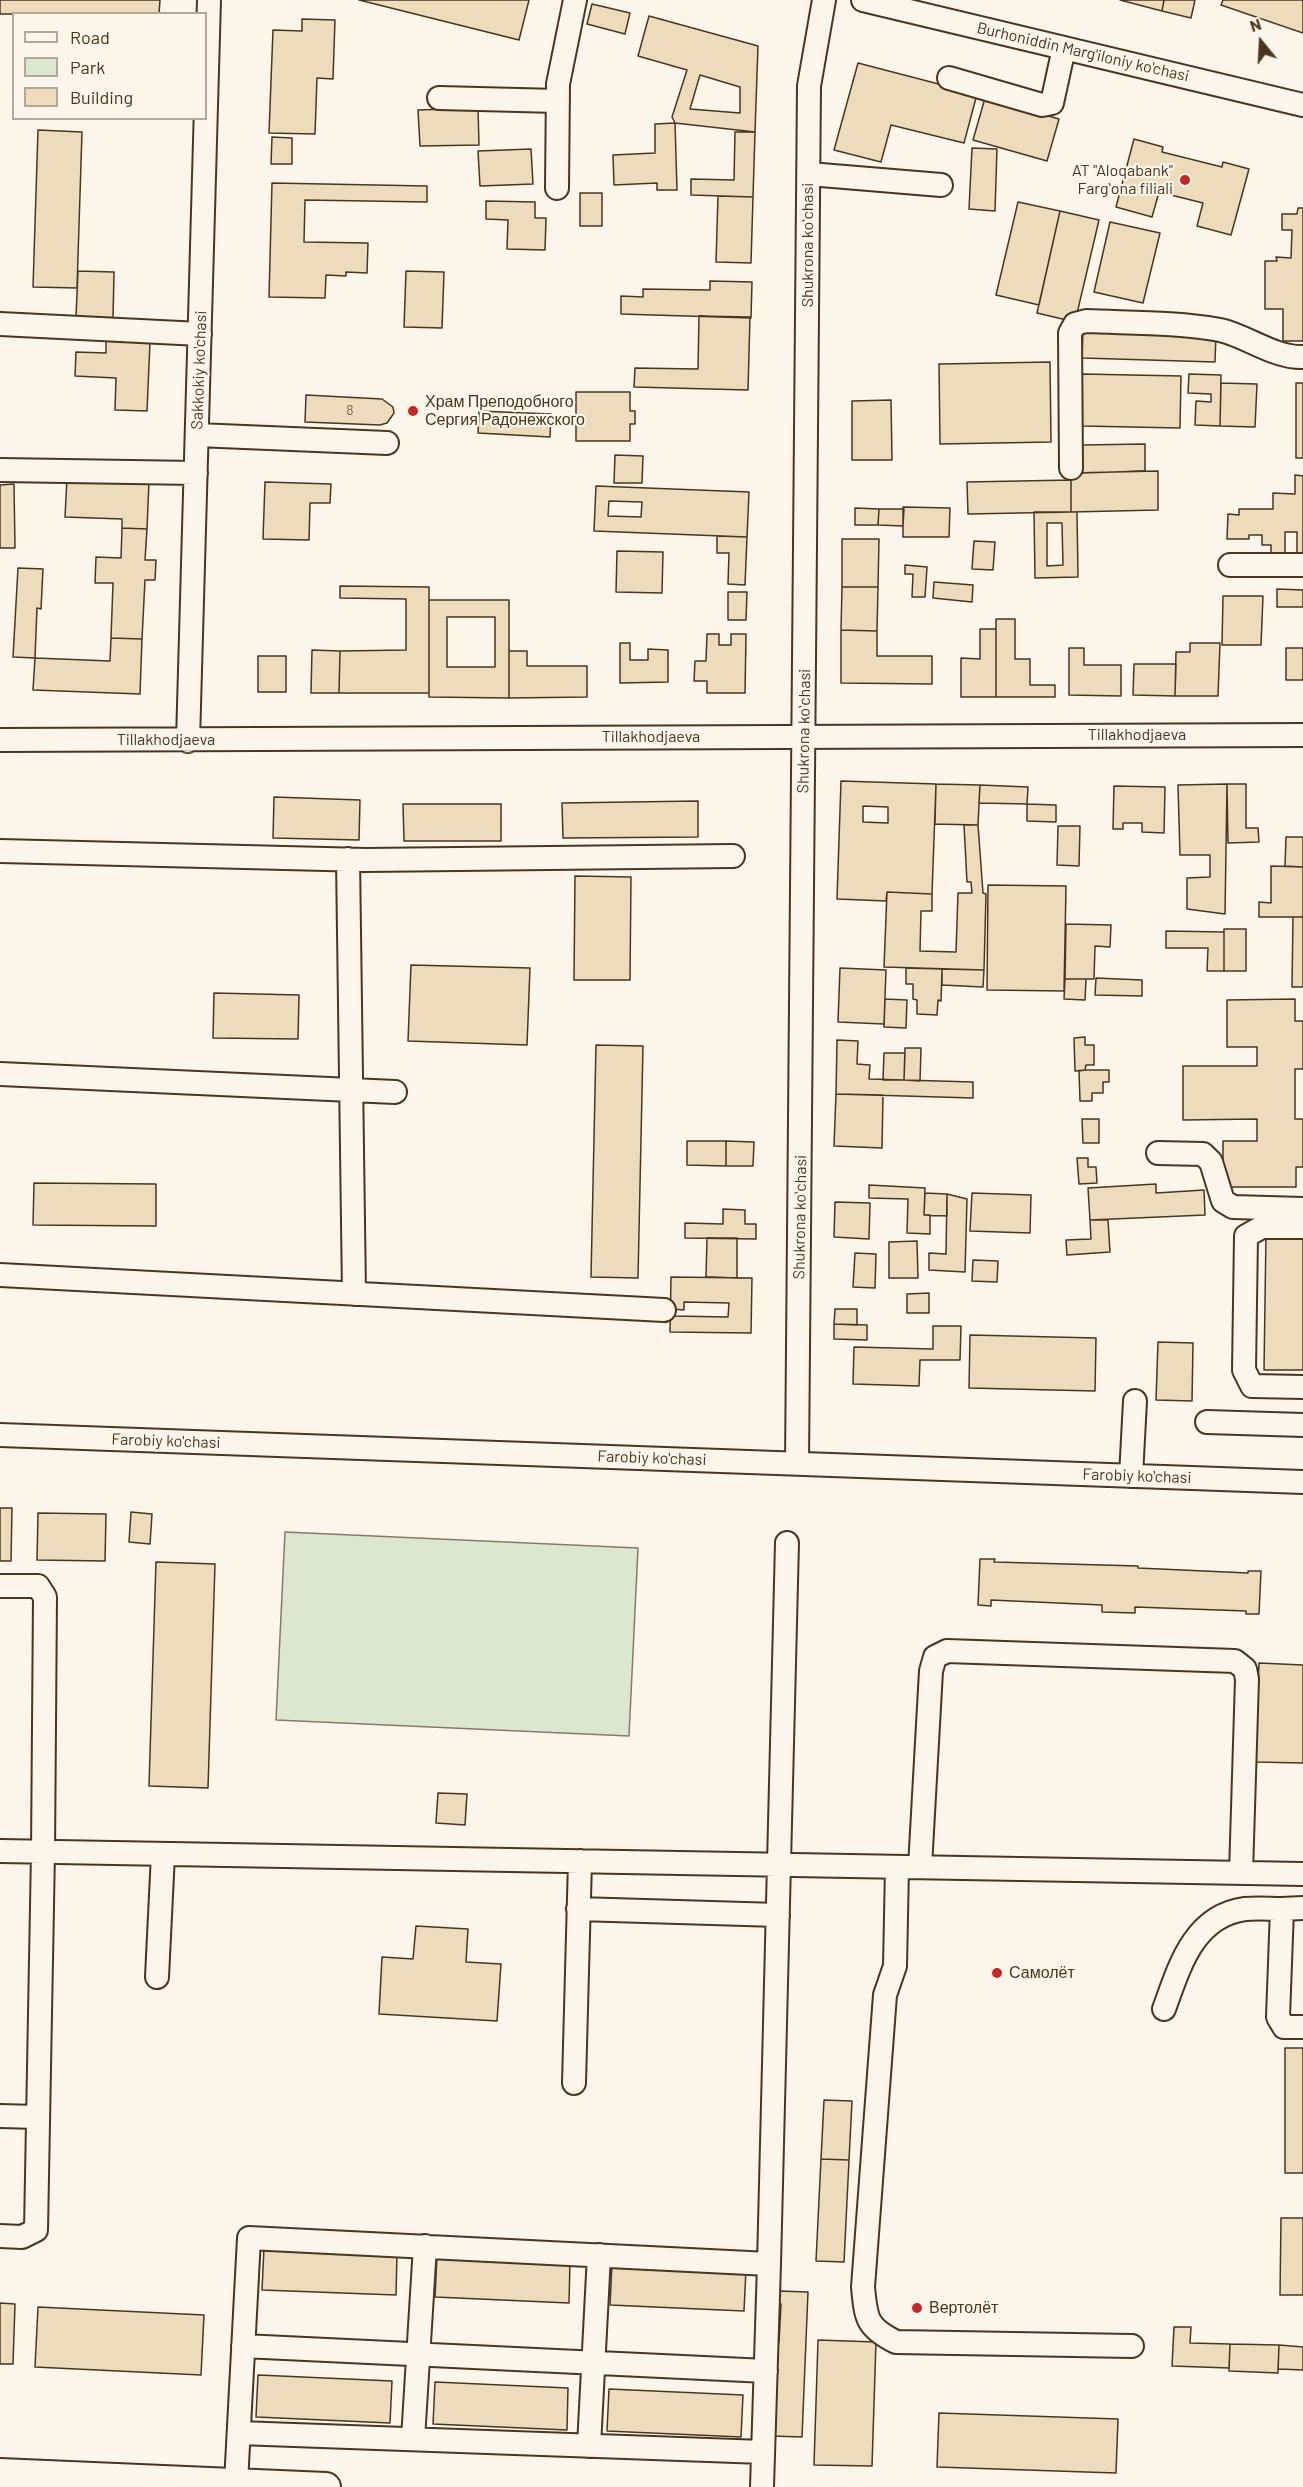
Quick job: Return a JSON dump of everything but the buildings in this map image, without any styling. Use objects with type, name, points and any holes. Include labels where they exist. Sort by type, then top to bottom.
[{"type":"main road","points":[[0,2473],[326,2487]]},
{"type":"street","name":"Sakkokiy ko'chasi","points":[[207,74],[209,0]]},
{"type":"street","points":[[557,188],[558,84],[575,0]]},
{"type":"street","name":"Shukrona koʻchasi","points":[[797,1463],[810,86],[824,0]]},
{"type":"street","name":"Burhoniddin Marg'iloniy ko'chasi","points":[[863,0],[920,7],[1064,48],[1303,105]]},
{"type":"street","points":[[949,78],[1042,105],[1052,102],[1064,48]]},
{"type":"street","points":[[439,98],[558,101]]},
{"type":"street","name":"Sakkokiy ko'chasi","points":[[188,741],[206,120]]},
{"type":"street","points":[[809,174],[941,185]]},
{"type":"street","points":[[1071,468],[1070,333],[1075,324],[1086,321],[1221,331],[1287,354],[1303,357]]},
{"type":"street","points":[[0,324],[200,334]]},
{"type":"street","points":[[197,435],[387,443]]},
{"type":"street","points":[[0,470],[196,473]]},
{"type":"street","points":[[1230,565],[1303,565]]},
{"type":"street","name":"Tillakhodjaeva","points":[[0,740],[1303,735]]},
{"type":"street","points":[[0,851],[348,859],[733,856]]},
{"type":"street","points":[[348,859],[354,1294]]},
{"type":"street","points":[[0,1074],[395,1092]]},
{"type":"street","points":[[1158,1154],[1203,1154],[1211,1162],[1223,1201],[1233,1207],[1303,1209]]},
{"type":"street","points":[[1303,1227],[1262,1227],[1246,1236],[1244,1370],[1252,1386],[1303,1387]]},
{"type":"street","points":[[0,1275],[664,1310]]},
{"type":"street","points":[[1131,1476],[1135,1401]]},
{"type":"street","points":[[1207,1422],[1303,1425]]},
{"type":"street","name":"Farobiy ko'chasi","points":[[0,1435],[1303,1482]]},
{"type":"street","points":[[762,2487],[787,1543]]},
{"type":"street","points":[[0,1586],[38,1586],[45,1597],[36,2230],[22,2237],[0,2236]]},
{"type":"street","points":[[920,1867],[931,1671],[935,1657],[947,1651],[1236,1662],[1245,1668],[1247,1679],[1241,1873]]},
{"type":"street","points":[[0,1851],[1303,1874]]},
{"type":"street","points":[[158,1977],[163,1854]]},
{"type":"street","points":[[574,2083],[579,1860]]},
{"type":"street","points":[[897,1867],[895,1966],[885,1995],[863,2287],[866,2315],[877,2333],[896,2342],[1132,2346]]},
{"type":"street","points":[[578,1909],[778,1915]]},
{"type":"street","points":[[1164,2009],[1180,1964],[1201,1929],[1224,1915],[1244,1909],[1293,1909],[1278,2017],[1284,2027],[1303,2027]]},
{"type":"street","points":[[0,2116],[38,2117]]},
{"type":"street","points":[[249,2485],[239,2433],[249,2238],[769,2264]]},
{"type":"street","points":[[413,2439],[425,2246]]},
{"type":"street","points":[[589,2446],[599,2255]]},
{"type":"street","points":[[243,2346],[766,2371]]},
{"type":"street","points":[[239,2433],[763,2452]]},
{"type":"green space","points":[[285,1532],[638,1548],[629,1736],[276,1720]]},
{"type":"place","name":"AT \"Aloqabank\" Fargʻona filiali","points":[[1185,180]]},
{"type":"place","name":"Храм Преподобного Сергия Радонежского","points":[[413,411]]},
{"type":"place","name":"Самолёт","points":[[997,1973]]},
{"type":"place","name":"Вертолёт","points":[[917,2308]]}]
